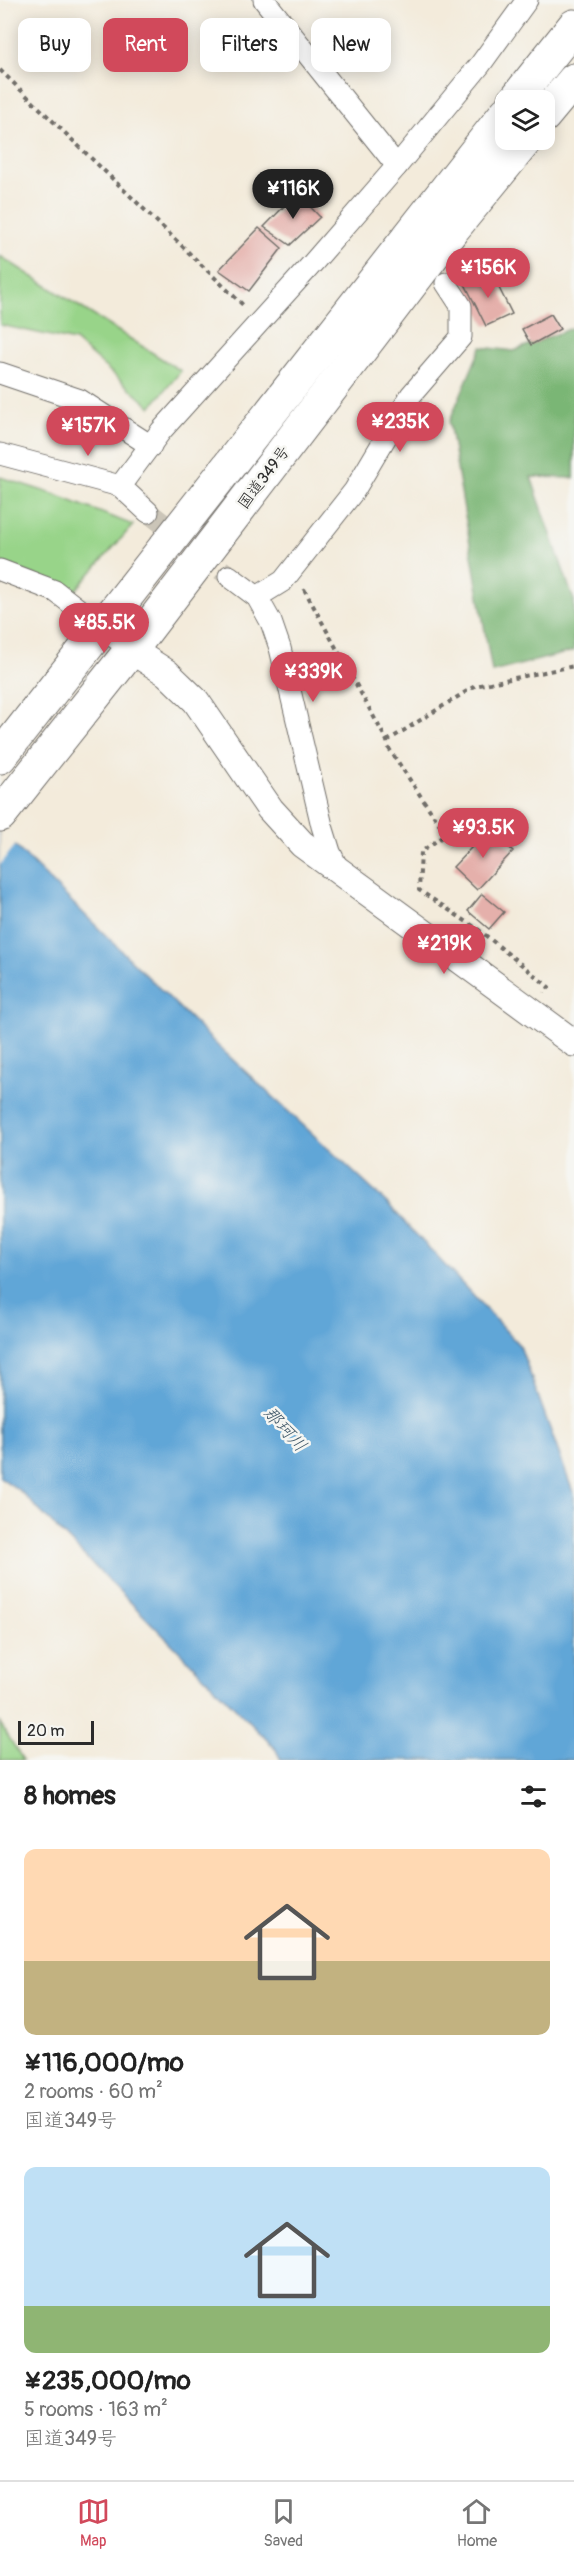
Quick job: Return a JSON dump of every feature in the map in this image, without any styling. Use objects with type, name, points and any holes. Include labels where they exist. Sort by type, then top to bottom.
[{"type":"highway","points":[[523,90],[574,26]]},
{"type":"highway","points":[[555,103],[574,80]]},
{"type":"highway","name":"国道349号","points":[[0,757],[64,672],[495,126]]},
{"type":"highway","name":"国道349号","points":[[0,815],[130,650],[453,229],[518,150]]},
{"type":"street","points":[[264,0],[397,166]]},
{"type":"street","points":[[120,486],[161,431],[397,166],[480,65],[527,0]]},
{"type":"street","points":[[257,597],[283,581],[354,491],[411,395],[461,336],[461,306],[446,283]]},
{"type":"street","points":[[0,373],[80,400],[151,446]]},
{"type":"street","points":[[0,454],[120,486],[148,512]]},
{"type":"street","points":[[0,570],[55,591],[130,650],[182,686],[196,701],[270,809],[302,844],[574,1043]]},
{"type":"street","points":[[229,576],[257,597],[271,622],[280,648],[322,826],[339,872]]},
{"type":"path","points":[[0,70],[260,322]]},
{"type":"path","points":[[283,581],[300,582],[387,741],[387,747],[446,834],[420,852],[419,890],[479,930],[549,987],[531,1010]]},
{"type":"path","points":[[387,741],[475,686],[574,666]]},
{"type":"green space","points":[[0,256],[181,371],[151,407],[75,341],[0,325]]},
{"type":"green space","points":[[574,327],[574,478],[531,477],[574,601],[574,651],[492,672],[449,422],[481,347],[514,351]]},
{"type":"green space","points":[[0,477],[53,494],[133,525],[75,591],[0,562]]},
{"type":"green space","points":[[0,1723],[23,1760],[0,1760]]},
{"type":"water","name":"那珂川","points":[[0,831],[218,1046],[388,1204],[520,1346],[574,1495],[574,1760],[281,1760],[275,1748],[20,1491],[0,1477]]},
{"type":"pier","points":[[0,828],[17,843],[0,865]]},
{"type":"building","points":[[297,193],[320,217],[290,245],[264,227]]},
{"type":"building","points":[[259,228],[282,248],[249,291],[219,270]]},
{"type":"building","points":[[491,272],[512,314],[486,326],[465,284]]},
{"type":"building","points":[[551,314],[560,329],[531,345],[522,329]]},
{"type":"building","points":[[489,829],[513,851],[477,890],[453,867]]},
{"type":"building","points":[[482,894],[504,912],[489,929],[468,911]]},
{"type":"tunnel","points":[[148,512],[229,576]]}]
